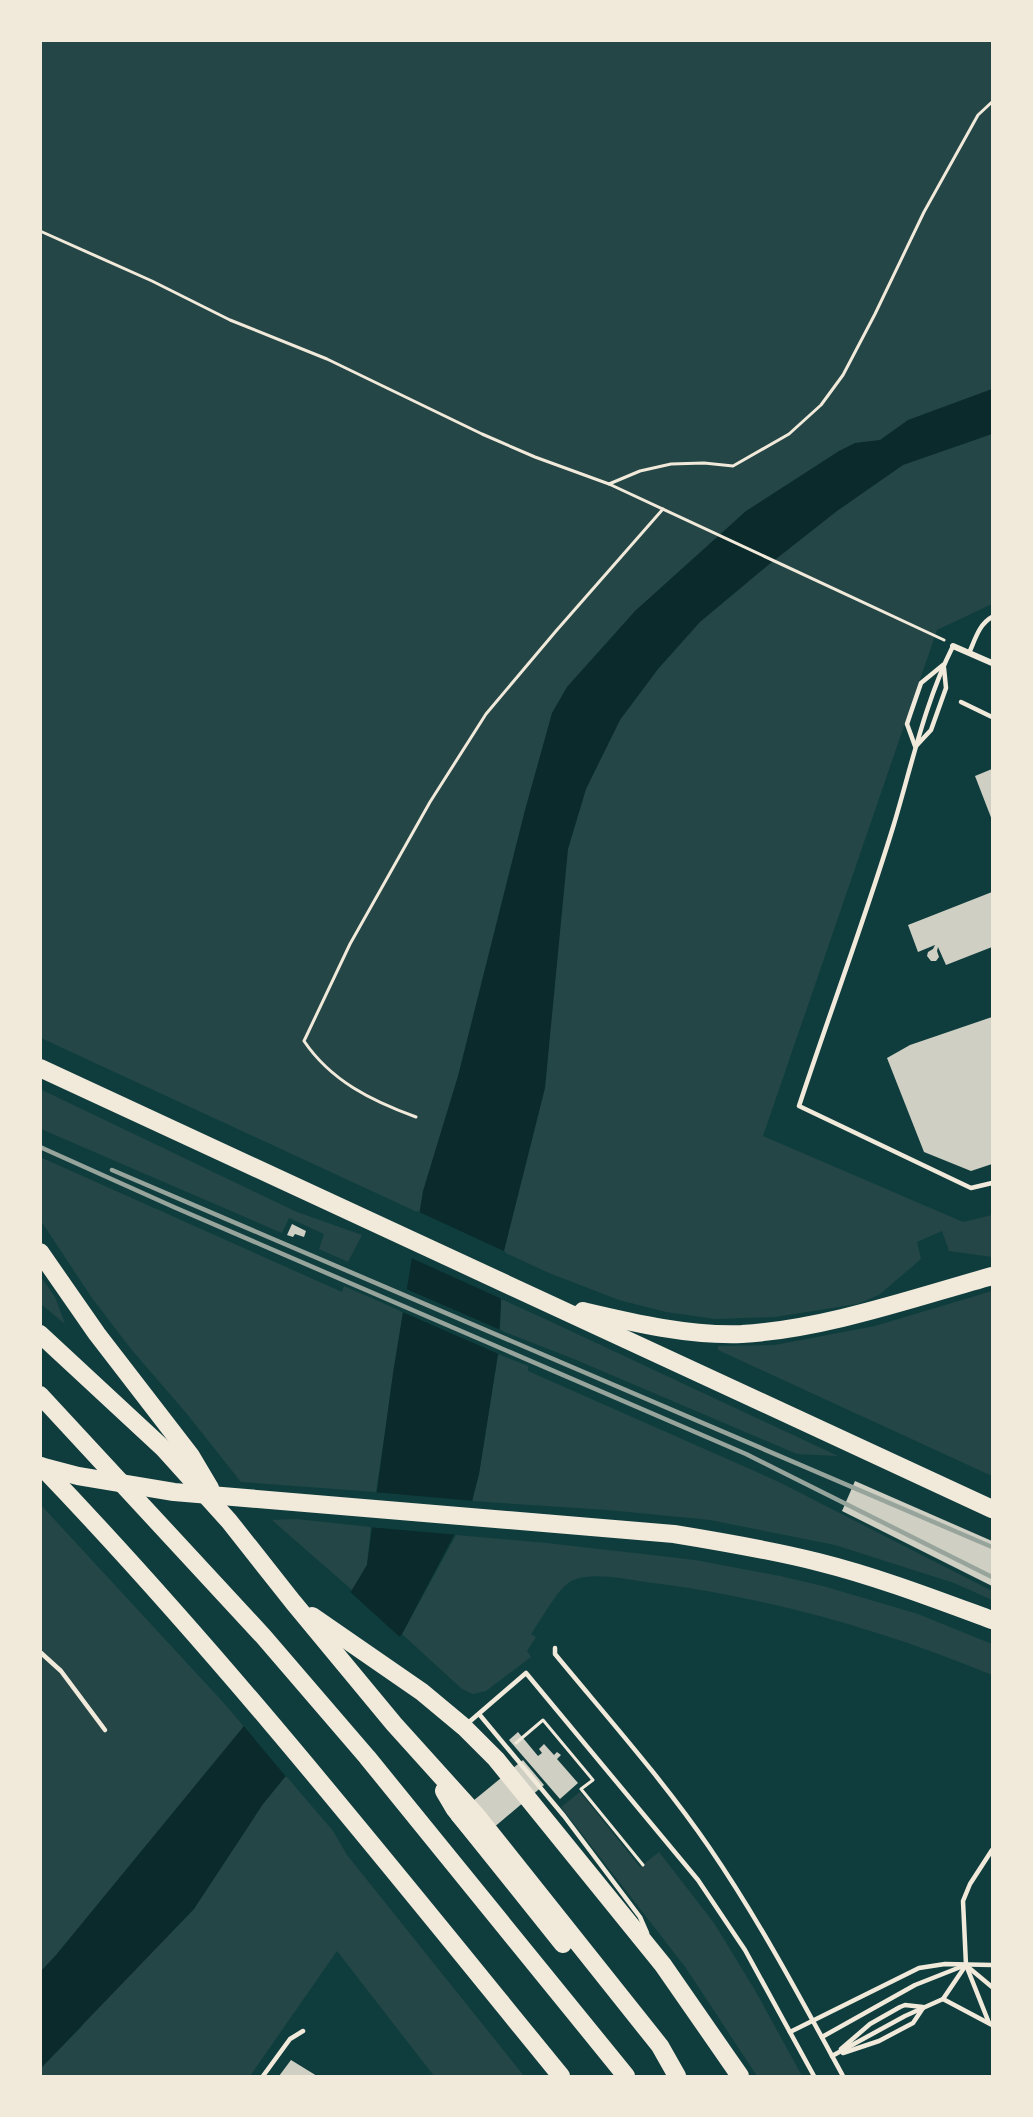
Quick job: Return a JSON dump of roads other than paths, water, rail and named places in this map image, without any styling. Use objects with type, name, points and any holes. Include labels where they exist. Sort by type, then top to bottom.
[{"type":"highway","points":[[40,1068],[993,1509]]},
{"type":"highway","points":[[40,1252],[97,1334],[191,1456],[229,1521]]},
{"type":"highway","points":[[545,1302],[663,1328],[740,1334],[781,1330],[833,1320],[993,1276]]},
{"type":"highway","points":[[40,1334],[164,1449],[229,1521],[394,1724],[477,1815],[660,2046],[676,2076]]},
{"type":"highway","points":[[40,1395],[263,1636],[367,1757],[626,2076]]},
{"type":"highway","points":[[40,1466],[78,1476],[174,1492],[675,1534],[820,1563],[882,1581],[993,1620]]},
{"type":"highway","points":[[40,1466],[99,1526],[230,1675],[333,1796],[561,2076]]},
{"type":"highway","points":[[293,1602],[422,1692],[464,1727],[496,1759],[663,1965],[740,2076]]},
{"type":"street","points":[[953,646],[993,663]]},
{"type":"lane","points":[[969,653],[986,621],[993,617]]},
{"type":"lane","points":[[953,646],[915,746],[894,824],[799,1106],[971,1188],[993,1183]]},
{"type":"lane","points":[[915,746],[932,730],[946,688],[944,665]]},
{"type":"lane","points":[[915,746],[907,724],[921,683],[944,665]]},
{"type":"lane","points":[[962,702],[993,717]]},
{"type":"lane","points":[[555,1648],[555,1654],[611,1721],[708,1846],[813,2021],[843,2076]]},
{"type":"lane","points":[[40,1652],[61,1671],[105,1730]]},
{"type":"lane","points":[[464,1727],[526,1672],[698,1880],[745,1950],[814,2076]]},
{"type":"lane","points":[[479,1714],[564,1816],[640,1917],[663,1965]]},
{"type":"lane","points":[[991,2024],[966,1965],[963,1901],[970,1884],[993,1850]]},
{"type":"lane","points":[[790,2032],[919,1968],[945,1965],[993,1965]]},
{"type":"lane","points":[[966,1965],[993,1987]]},
{"type":"lane","points":[[832,2056],[923,2007],[943,1999],[966,1965]]},
{"type":"lane","points":[[822,2037],[915,1985],[966,1965]]},
{"type":"lane","points":[[943,1999],[991,2024]]},
{"type":"lane","points":[[832,2056],[870,2024],[900,2007],[904,2005],[923,2007]]},
{"type":"lane","points":[[832,2056],[879,2041],[913,2023],[923,2007]]},
{"type":"lane","points":[[263,2076],[290,2039],[303,2031]]},
{"type":"railway","points":[[40,1147],[746,1454],[992,1577]]},
{"type":"railway","points":[[112,1170],[992,1547]]}]
